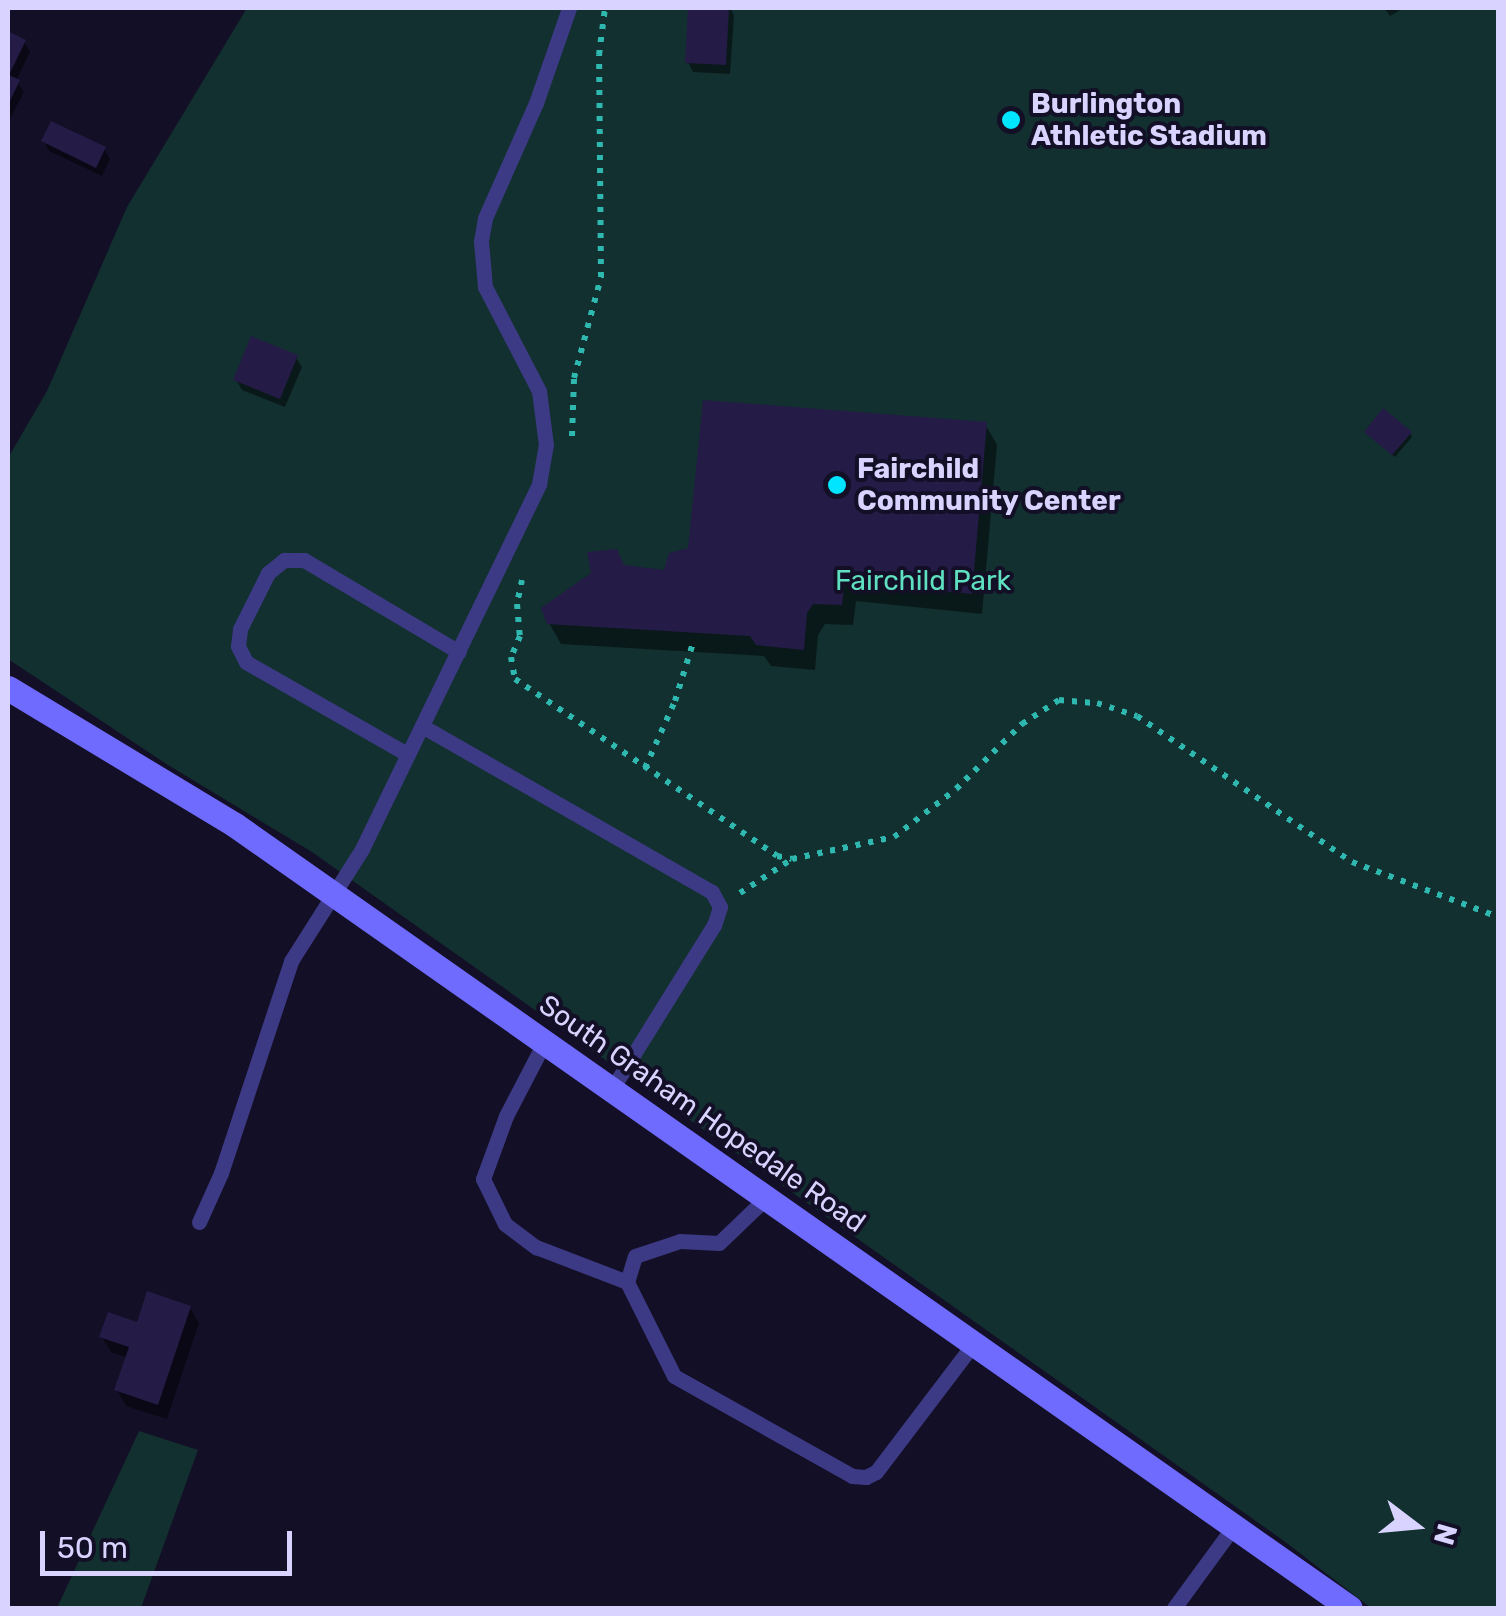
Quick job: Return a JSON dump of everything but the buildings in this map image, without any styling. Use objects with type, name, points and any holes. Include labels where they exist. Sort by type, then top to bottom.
[{"type":"street","name":"South Graham Hopedale Road","points":[[8,688],[235,825],[546,1039],[1350,1608]]},
{"type":"lane","points":[[199,1222],[221,1174],[291,961],[362,849],[540,484],[546,444],[539,392],[485,287],[480,241],[485,218],[536,103],[568,8]]},
{"type":"lane","points":[[407,754],[246,662],[238,646],[240,629],[268,573],[284,560],[304,560],[459,652]]},
{"type":"lane","points":[[422,726],[712,892],[720,907],[714,925],[612,1088]]},
{"type":"lane","points":[[546,1039],[506,1116],[483,1179],[505,1224],[536,1248],[626,1282],[674,1376],[852,1476],[876,1472],[974,1343]]},
{"type":"lane","points":[[626,1282],[635,1256],[680,1241],[719,1242],[767,1197]]},
{"type":"lane","points":[[1174,1608],[1234,1526]]},
{"type":"path","points":[[570,443],[574,378],[601,278],[599,56],[605,8]]},
{"type":"path","points":[[524,572],[517,604],[520,636],[512,656],[515,679],[777,856],[792,859]]},
{"type":"path","points":[[645,768],[675,701],[692,646]]},
{"type":"path","points":[[720,907],[792,859],[894,837],[956,789],[1022,724],[1060,700],[1097,702],[1138,716],[1352,862],[1498,917]]},
{"type":"green space","name":"Fairchild Park","points":[[247,8],[1498,8],[1498,1608],[1371,1608],[1284,1541],[312,852],[168,765],[8,659],[8,458],[47,391],[127,207]]},
{"type":"green space","points":[[139,1431],[198,1450],[141,1608],[57,1608]]},
{"type":"place","name":"Burlington Athletic Stadium","points":[[1011,120]]},
{"type":"place","name":"Fairchild Community Center","points":[[837,485]]}]
